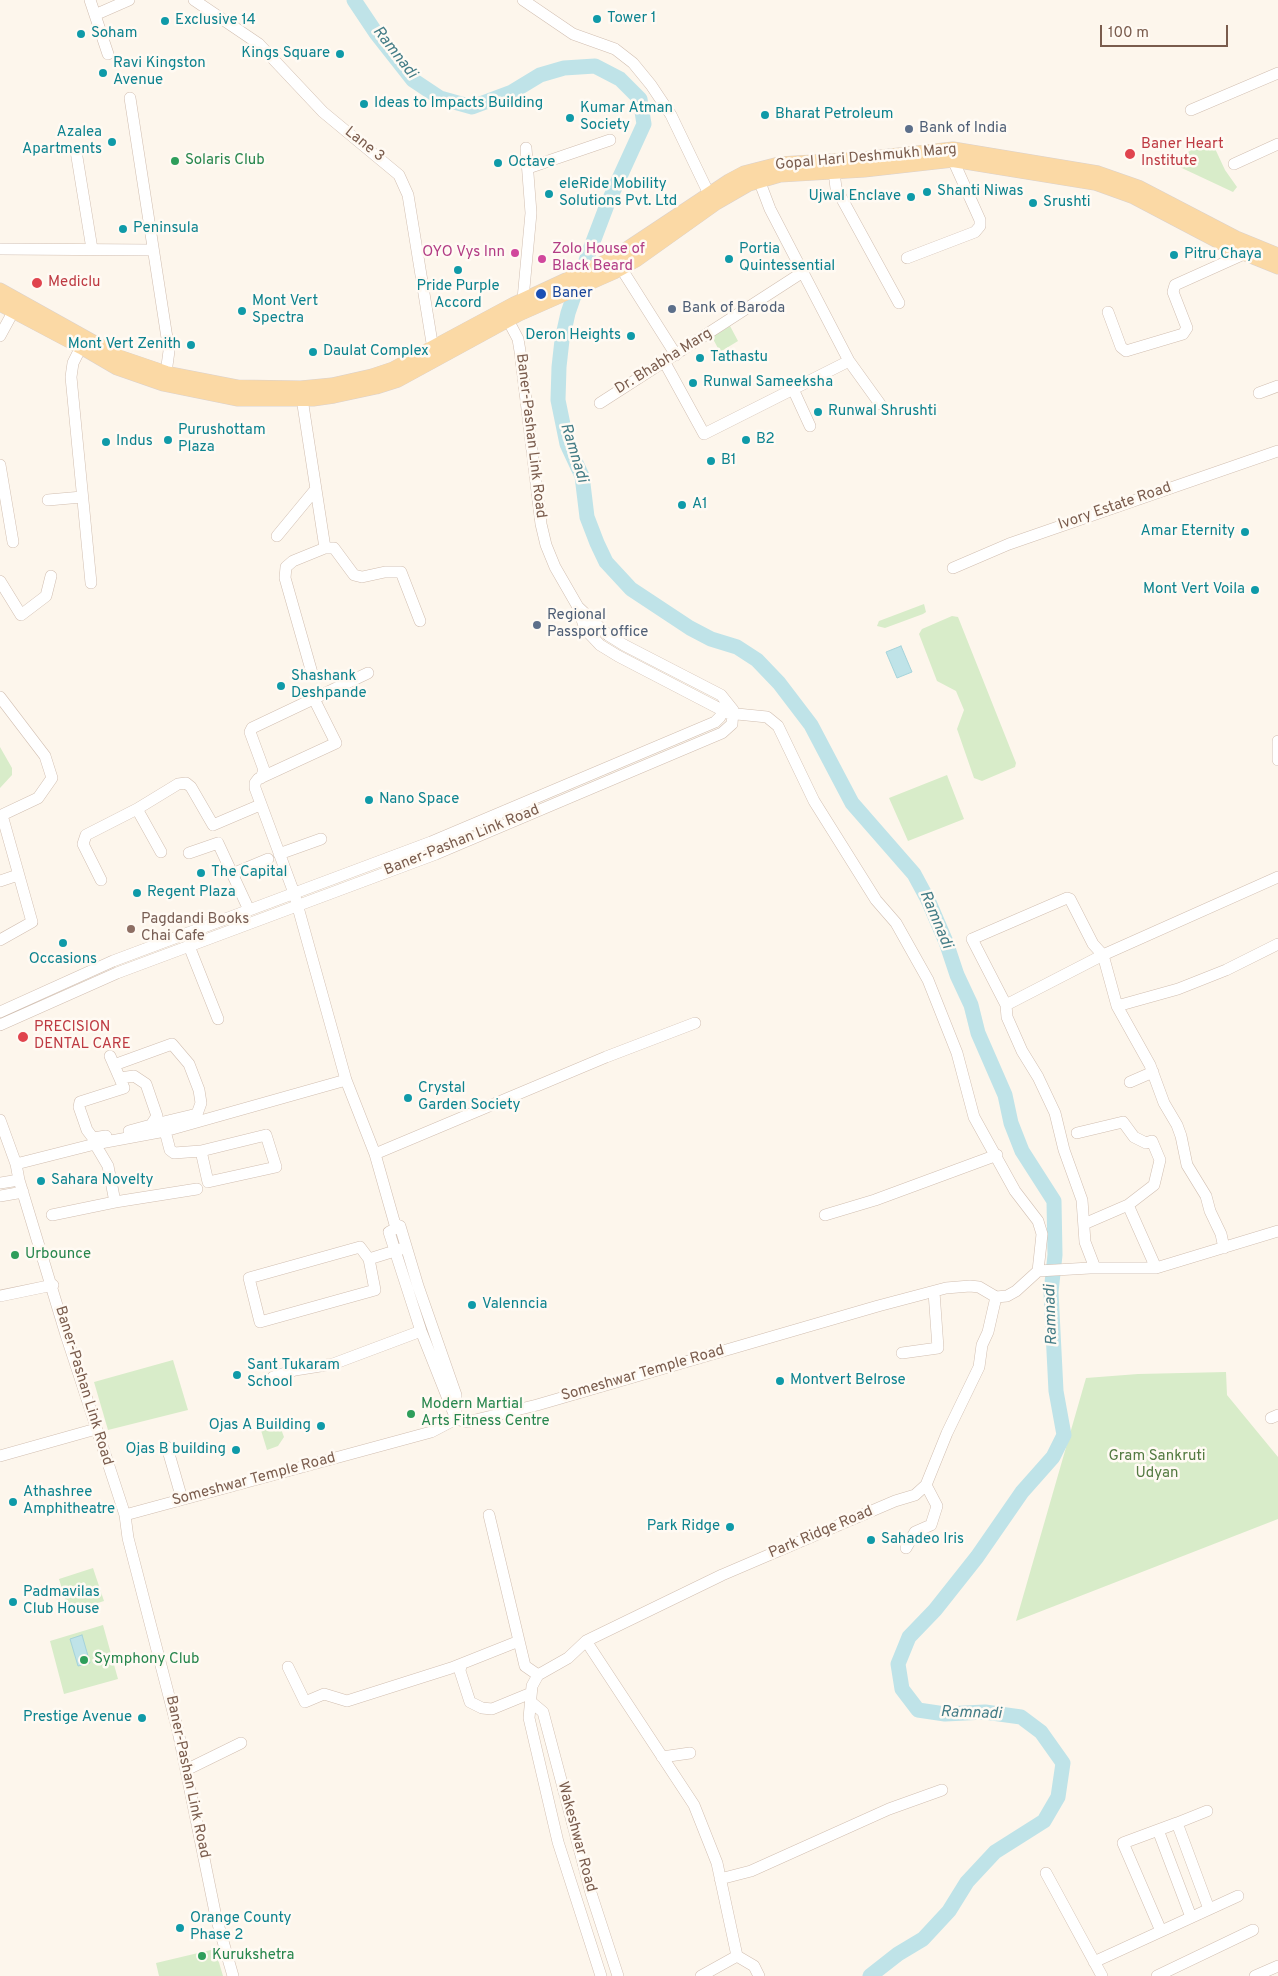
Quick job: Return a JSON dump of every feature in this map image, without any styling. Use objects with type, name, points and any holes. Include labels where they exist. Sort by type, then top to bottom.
[{"type":"main road","name":"Gopal Hari Deshmukh Marg","points":[[616,266],[710,194],[737,177],[763,167],[812,168],[959,157],[1098,172],[1138,187],[1236,238],[1278,255]]},
{"type":"main road","name":"Gopal Hari Deshmukh Marg","points":[[4,307],[82,347],[117,368],[163,384],[237,399],[301,393],[358,392],[398,380],[561,290],[616,266],[636,260],[735,190],[758,180],[812,168],[834,172],[959,157],[1098,184],[1161,210],[1244,254],[1278,267]]},
{"type":"main road","name":"Gopal Hari Deshmukh Marg","points":[[0,290],[122,358],[166,373],[222,386],[301,393],[394,369],[523,299],[561,290]]},
{"type":"street","points":[[90,0],[97,14],[108,54]]},
{"type":"street","points":[[97,14],[129,0]]},
{"type":"street","name":"Lane 3","points":[[194,0],[259,44],[323,112],[399,175],[408,195],[433,349]]},
{"type":"street","points":[[523,0],[573,34],[615,49],[633,63],[651,84],[671,115],[710,194]]},
{"type":"street","points":[[1191,110],[1278,73]]},
{"type":"street","points":[[130,98],[169,351],[166,373]]},
{"type":"street","points":[[528,168],[610,140]]},
{"type":"street","points":[[1234,164],[1278,144]]},
{"type":"street","points":[[523,299],[531,213],[526,148]]},
{"type":"street","points":[[76,151],[92,249]]},
{"type":"street","points":[[907,258],[975,232],[980,226],[980,220],[959,157]]},
{"type":"street","points":[[834,172],[836,188],[899,302]]},
{"type":"street","points":[[758,180],[770,209],[849,361],[880,404]]},
{"type":"street","points":[[0,249],[154,250]]},
{"type":"street","points":[[1108,312],[1121,347],[1126,351],[1183,334],[1187,328],[1173,292],[1175,285],[1244,254]]},
{"type":"street","points":[[616,266],[676,355]]},
{"type":"street","name":"Dr. Bhabha Marg","points":[[600,403],[665,363],[803,272]]},
{"type":"street","points":[[0,336],[4,307]]},
{"type":"street","name":"Baner-Pashan Link Road","points":[[0,1012],[113,961],[431,842],[715,722],[722,712],[714,705],[600,645],[585,629],[578,607],[555,567],[546,545],[541,524],[518,339],[508,320]]},
{"type":"street","points":[[82,347],[73,363],[71,377],[91,583]]},
{"type":"street","points":[[665,363],[704,434],[849,361]]},
{"type":"street","points":[[1259,393],[1278,386]]},
{"type":"street","points":[[792,389],[810,426]]},
{"type":"street","points":[[301,393],[325,548]]},
{"type":"street","name":"Ivory Estate Road","points":[[953,568],[1009,544],[1278,451]]},
{"type":"street","points":[[0,464],[6,528],[13,542]]},
{"type":"street","points":[[277,536],[315,490]]},
{"type":"street","points":[[48,500],[82,497]]},
{"type":"street","points":[[312,673],[285,578],[286,567],[293,561],[325,548],[334,548],[354,575],[362,577],[385,572],[401,572],[420,621]]},
{"type":"street","points":[[0,581],[21,615],[46,596],[51,576]]},
{"type":"street","name":"Baner-Pashan Link Road","points":[[0,1025],[117,973],[436,854],[722,732],[732,724],[734,715],[729,702],[722,695],[624,645],[608,635],[578,607]]},
{"type":"street","points":[[261,778],[264,770],[250,731],[368,673]]},
{"type":"street","points":[[0,697],[45,756],[52,778],[38,798],[2,814],[32,922],[0,940]]},
{"type":"street","points":[[314,699],[336,743],[261,778],[255,783],[274,857],[294,893],[346,1080],[375,1154],[396,1228]]},
{"type":"street","points":[[722,712],[767,718],[778,726],[827,823],[876,900],[896,923],[928,980],[957,1053],[974,1117],[997,1155],[1015,1191],[1038,1221],[1042,1234],[1038,1271]]},
{"type":"street","points":[[1278,741],[1278,760]]},
{"type":"street","points":[[101,880],[83,844],[86,835],[137,809],[178,784],[186,783],[192,787],[213,825],[260,805]]},
{"type":"street","points":[[137,809],[161,852]]},
{"type":"street","points":[[232,874],[321,838]]},
{"type":"street","points":[[189,853],[218,843],[249,910]]},
{"type":"street","points":[[0,881],[18,875]]},
{"type":"street","points":[[1006,1005],[1103,955],[1278,877]]},
{"type":"street","points":[[1093,1268],[1084,1242],[1082,1200],[1064,1150],[1055,1113],[1038,1077],[1022,1051],[1007,1017],[1006,1005],[972,939],[1067,898],[1070,899],[1093,944],[1103,955],[1117,1006],[1153,1072],[1164,1103],[1181,1136],[1187,1165],[1206,1196],[1210,1211],[1222,1234],[1224,1248]]},
{"type":"street","points":[[1117,1006],[1178,990],[1226,970],[1278,944]]},
{"type":"street","points":[[189,946],[218,1019]]},
{"type":"street","points":[[375,1154],[621,1051],[695,1023]]},
{"type":"street","points":[[172,1044],[189,1064],[199,1090],[201,1103],[197,1114],[93,1138],[87,1130],[79,1107],[80,1102],[124,1088],[120,1078],[112,1060],[172,1044]]},
{"type":"street","points":[[1130,1082],[1153,1072]]},
{"type":"street","points":[[120,1078],[134,1076],[146,1084],[157,1116],[150,1125]]},
{"type":"street","points":[[16,1164],[95,1144],[165,1131],[346,1080]]},
{"type":"street","name":"Baner-Pashan Link Road","points":[[0,1120],[16,1164],[19,1180],[96,1429],[125,1515],[128,1538],[186,1770],[216,1917],[233,1976]]},
{"type":"street","points":[[1077,1133],[1123,1122],[1134,1137],[1146,1143],[1152,1142],[1160,1160],[1157,1179],[1154,1185],[1128,1205],[1084,1224]]},
{"type":"street","points":[[165,1131],[170,1150],[174,1154],[201,1151],[266,1134],[276,1167],[208,1182],[201,1151]]},
{"type":"street","points":[[95,1144],[108,1166],[115,1202]]},
{"type":"street","points":[[825,1215],[875,1200],[997,1155]]},
{"type":"street","points":[[0,1183],[19,1180]]},
{"type":"street","points":[[52,1216],[115,1202],[197,1189]]},
{"type":"street","points":[[0,1196],[23,1192]]},
{"type":"street","points":[[1128,1205],[1156,1268]]},
{"type":"street","points":[[400,1226],[418,1286],[456,1395],[456,1418],[421,1331],[389,1232],[400,1226]]},
{"type":"street","points":[[906,1548],[915,1532],[931,1525],[937,1506],[926,1485],[947,1433],[979,1367],[982,1345],[988,1332],[996,1297],[1007,1296],[1016,1291],[1038,1271],[1093,1268],[1156,1268],[1278,1231]]},
{"type":"street","points":[[360,1247],[370,1259],[376,1290],[260,1322],[249,1278],[360,1247]]},
{"type":"street","points":[[370,1259],[407,1247]]},
{"type":"street","points":[[0,1296],[52,1285]]},
{"type":"street","name":"Someshwar Temple Road","points":[[125,1515],[431,1432],[456,1418],[467,1422],[537,1404],[934,1292],[970,1286],[979,1287],[996,1297]]},
{"type":"street","points":[[902,1353],[938,1348],[934,1292]]},
{"type":"street","points":[[273,1377],[296,1370],[333,1364],[421,1331]]},
{"type":"street","points":[[0,1456],[96,1429]]},
{"type":"street","points":[[166,1447],[182,1499]]},
{"type":"street","name":"Park Ridge Road","points":[[538,1674],[568,1658],[586,1641],[722,1575],[895,1501],[915,1495],[926,1485]]},
{"type":"street","points":[[489,1515],[520,1641],[524,1666],[538,1674]]},
{"type":"street","points":[[288,1667],[305,1702],[324,1694],[347,1701],[461,1665],[465,1661],[520,1641]]},
{"type":"street","points":[[586,1641],[694,1805],[717,1863],[737,1956],[754,1966],[759,1976]]},
{"type":"street","points":[[461,1665],[460,1671],[470,1702],[482,1708],[492,1709],[531,1698]]},
{"type":"street","name":"Wakeshwar Road","points":[[538,1674],[531,1698],[529,1718],[554,1824],[601,1976]]},
{"type":"street","name":"Wakeshwar Road","points":[[531,1698],[543,1712],[570,1820],[618,1976]]},
{"type":"street","points":[[186,1770],[241,1743]]},
{"type":"street","points":[[662,1758],[690,1753]]},
{"type":"street","points":[[720,1879],[751,1871],[889,1809],[942,1790]]},
{"type":"street","points":[[1160,1931],[1123,1844],[1208,1811]]},
{"type":"street","points":[[554,1824],[570,1820]]},
{"type":"street","points":[[1177,1823],[1209,1909]]},
{"type":"street","points":[[1158,1830],[1191,1917]]},
{"type":"street","points":[[1046,1873],[1102,1976]]},
{"type":"street","points":[[1094,1962],[1238,1896]]},
{"type":"street","points":[[1157,1976],[1253,1930]]},
{"type":"street","points":[[701,1976],[737,1956]]},
{"type":"street","points":[[1254,1976],[1278,1966]]},
{"type":"green space","points":[[1211,140],[1225,170],[1237,187],[1233,192],[1169,162]]},
{"type":"green space","points":[[730,326],[738,341],[720,352],[712,337]]},
{"type":"green space","points":[[924,604],[926,612],[923,614],[885,628],[877,626],[879,621]]},
{"type":"green space","points":[[952,616],[958,617],[1016,763],[1015,767],[982,781],[974,778],[957,729],[964,710],[956,691],[937,681],[919,634],[922,629]]},
{"type":"green space","points":[[0,747],[12,768],[12,775],[0,788]]},
{"type":"green space","points":[[947,775],[964,819],[908,841],[889,798]]},
{"type":"green space","points":[[173,1360],[188,1410],[108,1430],[94,1382]]},
{"type":"green space","name":"Gram Sankruti Udyan","points":[[1226,1372],[1227,1395],[1278,1457],[1278,1519],[1016,1621],[1086,1378],[1138,1374]]},
{"type":"green space","points":[[278,1421],[284,1437],[278,1446],[267,1450],[260,1427]]},
{"type":"green space","points":[[93,1568],[104,1601],[69,1612],[59,1579]]},
{"type":"green space","name":"Symphony Club","points":[[103,1625],[118,1679],[64,1694],[50,1641]]},
{"type":"green space","name":"Kurukshetra","points":[[215,1949],[223,1976],[159,1976],[156,1963]]},
{"type":"water","points":[[901,646],[912,672],[897,678],[886,652]]},
{"type":"water","points":[[82,1635],[90,1663],[78,1666],[70,1639]]},
{"type":"waterway","name":"Ramnadi","points":[[354,0],[376,33],[413,80],[440,98],[472,107],[512,92],[540,75],[564,68],[595,66],[620,79],[640,99],[644,124],[607,205],[588,255],[568,313],[562,340],[558,400],[567,444],[582,476],[587,517],[606,562],[631,589],[690,628],[711,639],[737,647],[757,660],[779,683],[811,725],[852,803],[914,874],[928,900],[946,942],[957,975],[971,1005],[978,1033],[1005,1095],[1011,1123],[1022,1151],[1054,1201],[1055,1255],[1051,1292],[1056,1391],[1064,1435],[1053,1457],[1022,1492],[977,1557],[935,1610],[909,1637],[898,1664],[902,1689],[918,1710],[945,1714],[985,1712],[1021,1717],[1041,1732],[1063,1763],[1058,1797],[1044,1821],[995,1852],[967,1882],[949,1911],[923,1939],[898,1954],[870,1976]]},
{"type":"place","name":"Tower 1","points":[[597,19]]},
{"type":"place","name":"Exclusive 14","points":[[165,21]]},
{"type":"place","name":"Soham","points":[[81,34]]},
{"type":"place","name":"Kings Square","points":[[340,54]]},
{"type":"place","name":"Ravi Kingston Avenue","points":[[103,73]]},
{"type":"place","name":"Ideas to Impacts Building","points":[[364,104]]},
{"type":"place","name":"Bharat Petroleum","points":[[765,115]]},
{"type":"place","name":"Kumar Atman Society","points":[[570,118]]},
{"type":"place","name":"Bank of India","points":[[909,129]]},
{"type":"place","name":"Azalea Apartments","points":[[112,142]]},
{"type":"place","name":"Baner Heart Institute","points":[[1130,154]]},
{"type":"place","name":"Solaris Club","points":[[175,161]]},
{"type":"place","name":"Octave","points":[[498,163]]},
{"type":"place","name":"Shanti Niwas","points":[[927,192]]},
{"type":"place","name":"eleRide Mobility Solutions Pvt. Ltd","points":[[549,194]]},
{"type":"place","name":"Ujwal Enclave","points":[[911,197]]},
{"type":"place","name":"Srushti","points":[[1033,203]]},
{"type":"place","name":"Peninsula","points":[[123,229]]},
{"type":"place","name":"OYO Vys Inn","points":[[515,253]]},
{"type":"place","name":"Pitru Chaya","points":[[1174,255]]},
{"type":"place","name":"Zolo House of Black Beard","points":[[542,259]]},
{"type":"place","name":"Portia Quintessential","points":[[729,259]]},
{"type":"place","name":"Pride Purple Accord","points":[[458,270]]},
{"type":"place","name":"Mediclu","points":[[37,283]]},
{"type":"place","name":"Baner","points":[[541,294]]},
{"type":"place","name":"Bank of Baroda","points":[[672,309]]},
{"type":"place","name":"Mont Vert Spectra","points":[[242,311]]},
{"type":"place","name":"Deron Heights","points":[[631,336]]},
{"type":"place","name":"Mont Vert Zenith","points":[[191,345]]},
{"type":"place","name":"Daulat Complex","points":[[313,352]]},
{"type":"place","name":"Tathastu","points":[[700,358]]},
{"type":"place","name":"Runwal Sameeksha","points":[[693,383]]},
{"type":"place","name":"Runwal Shrushti","points":[[818,412]]},
{"type":"place","name":"Purushottam Plaza","points":[[168,440]]},
{"type":"place","name":"B2","points":[[746,440]]},
{"type":"place","name":"Indus","points":[[106,442]]},
{"type":"place","name":"B1","points":[[711,461]]},
{"type":"place","name":"A1","points":[[682,505]]},
{"type":"place","name":"Amar Eternity","points":[[1245,532]]},
{"type":"place","name":"Mont Vert Voila","points":[[1255,590]]},
{"type":"place","name":"Regional Passport office","points":[[537,625]]},
{"type":"place","name":"Shashank Deshpande","points":[[281,686]]},
{"type":"place","name":"Nano Space","points":[[369,800]]},
{"type":"place","name":"The Capital","points":[[201,873]]},
{"type":"place","name":"Regent Plaza","points":[[137,893]]},
{"type":"place","name":"Pagdandi Books Chai Cafe","points":[[131,929]]},
{"type":"place","name":"Occasions","points":[[63,943]]},
{"type":"place","name":"PRECISION DENTAL CARE","points":[[23,1037]]},
{"type":"place","name":"Crystal Garden Society","points":[[408,1098]]},
{"type":"place","name":"Sahara Novelty","points":[[41,1181]]},
{"type":"place","name":"Urbounce","points":[[15,1255]]},
{"type":"place","name":"Valenncia","points":[[472,1305]]},
{"type":"place","name":"Sant Tukaram School","points":[[237,1375]]},
{"type":"place","name":"Montvert Belrose","points":[[780,1381]]},
{"type":"place","name":"Modern Martial Arts Fitness Centre","points":[[411,1414]]},
{"type":"place","name":"Ojas A Building","points":[[321,1426]]},
{"type":"place","name":"Ojas B building","points":[[236,1450]]},
{"type":"place","name":"Athashree Amphitheatre","points":[[13,1502]]},
{"type":"place","name":"Park Ridge","points":[[730,1527]]},
{"type":"place","name":"Sahadeo Iris","points":[[871,1540]]},
{"type":"place","name":"Padmavilas Club House","points":[[13,1602]]},
{"type":"place","name":"Symphony Club","points":[[84,1660]]},
{"type":"place","name":"Prestige Avenue","points":[[142,1718]]},
{"type":"place","name":"Orange County Phase 2","points":[[180,1928]]},
{"type":"place","name":"Kurukshetra","points":[[202,1956]]}]
